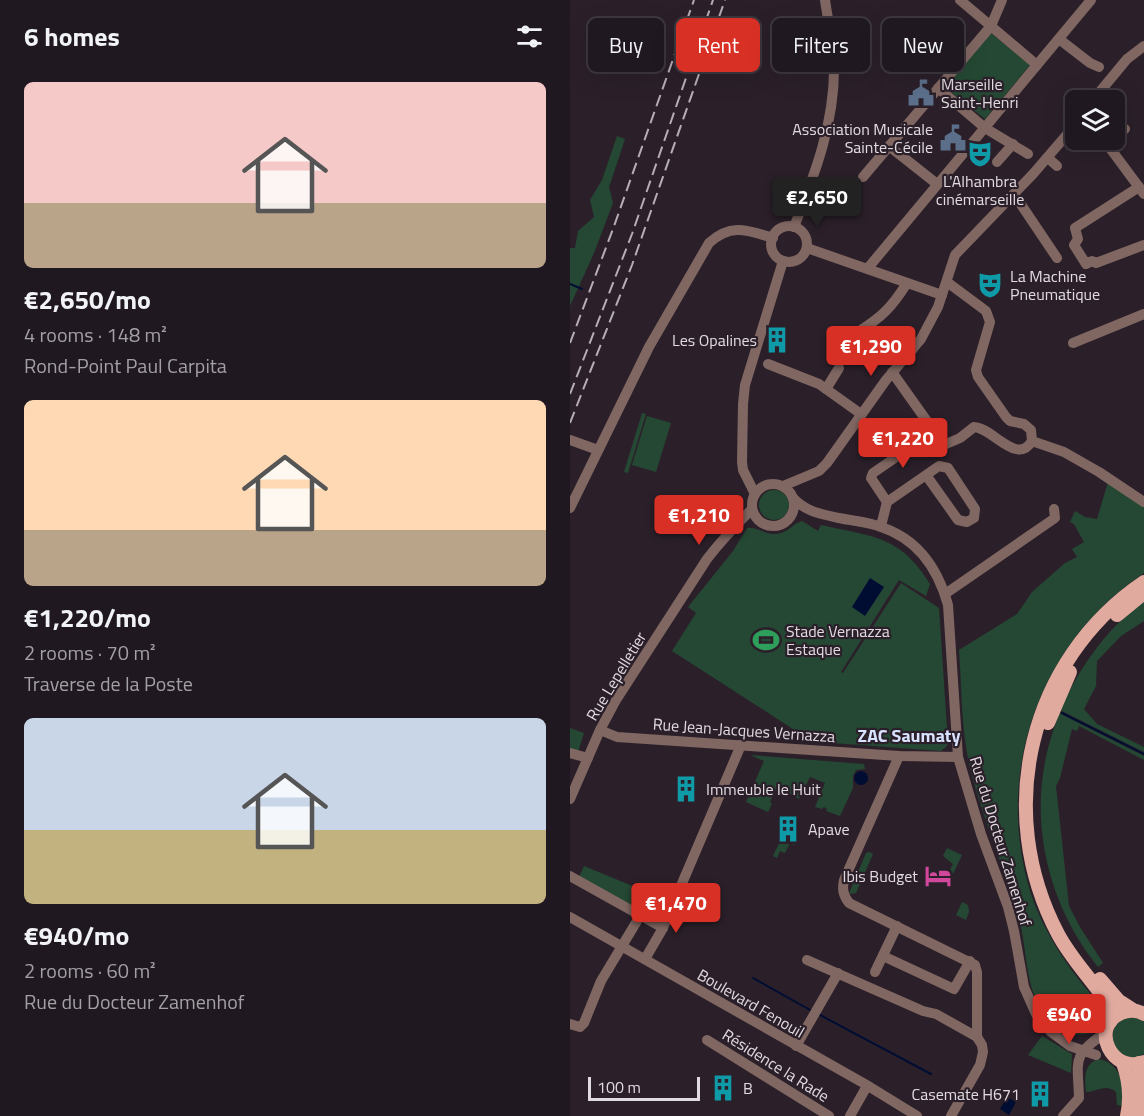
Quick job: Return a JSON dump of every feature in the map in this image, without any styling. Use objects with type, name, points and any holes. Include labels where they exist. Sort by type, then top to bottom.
[{"type":"main road","points":[[1127,1116],[1128,1076],[1123,1063],[1110,1054],[1106,1044],[1110,1007],[1059,936],[1041,898],[1032,867],[1026,831],[1027,778],[1035,733],[1045,704],[1061,670],[1098,621],[1116,603],[1144,582]]},
{"type":"main road","points":[[1140,1011],[1119,1001],[1102,982],[1065,929],[1044,879],[1039,858],[1035,832],[1035,796],[1038,762],[1046,727],[1069,674],[1104,628],[1144,593]]},
{"type":"main road","points":[[1108,1028],[1116,1016],[1140,1011]]},
{"type":"main road","points":[[1123,1063],[1142,1063],[1139,1116]]},
{"type":"street","points":[[794,227],[831,117],[834,62],[825,0]]},
{"type":"street","points":[[960,0],[1037,65]]},
{"type":"street","points":[[863,177],[991,26],[1002,0]]},
{"type":"street","points":[[868,268],[1091,0]]},
{"type":"street","points":[[1059,39],[1090,63],[1099,67]]},
{"type":"street","points":[[1100,90],[1112,73],[1144,46]]},
{"type":"street","points":[[938,88],[985,128],[1028,154]]},
{"type":"street","points":[[783,486],[819,471],[827,463],[892,372],[921,339],[942,295],[955,255],[1014,194],[1065,136]]},
{"type":"street","points":[[997,162],[1013,144]]},
{"type":"street","points":[[889,146],[937,184]]},
{"type":"street","points":[[1115,150],[1141,190],[1075,228],[1078,239],[1074,247],[1086,264],[1144,245]]},
{"type":"street","points":[[1043,161],[1057,166]]},
{"type":"street","points":[[1014,194],[1057,258]]},
{"type":"street","points":[[784,227],[794,227],[806,237],[807,248],[805,254],[795,261],[783,261],[774,254],[773,238],[784,227]]},
{"type":"street","points":[[570,508],[649,347],[709,243],[720,233],[737,230],[755,232],[773,238]]},
{"type":"street","points":[[807,248],[942,295]]},
{"type":"street","points":[[755,494],[742,462],[745,385],[783,261]]},
{"type":"street","points":[[892,372],[941,441],[946,444],[960,438],[974,427],[978,427],[1019,451],[1024,450],[1032,441],[1031,430],[1024,424],[1010,421],[1006,417],[975,370],[990,322],[986,311],[947,282]]},
{"type":"street","points":[[858,332],[876,321],[894,304],[907,283]]},
{"type":"street","points":[[1072,343],[1144,314]]},
{"type":"street","points":[[900,342],[913,349]]},
{"type":"street","points":[[768,364],[826,389],[861,414]]},
{"type":"street","points":[[826,389],[839,368]]},
{"type":"street","points":[[887,502],[872,478],[873,473],[924,438]]},
{"type":"street","points":[[570,440],[598,450]]},
{"type":"street","points":[[1032,441],[1059,450],[1099,472],[1144,502]]},
{"type":"street","points":[[880,526],[887,502],[939,466],[948,468],[975,509],[974,518],[968,522],[958,520],[926,476]]},
{"type":"street","points":[[748,479],[764,485],[783,486],[793,496],[795,507],[789,519],[781,525],[771,526],[758,520],[752,509],[755,494],[764,485]]},
{"type":"street","points":[[793,496],[801,479]]},
{"type":"street","name":"Rue du Docteur Zamenhof","points":[[793,496],[800,505],[815,513]]},
{"type":"street","name":"Rue Lepelletier","points":[[734,531],[752,509]]},
{"type":"street","points":[[945,594],[1055,518],[1054,509]]},
{"type":"street","name":"Rue du Docteur Zamenhof","points":[[789,519],[815,513],[880,526],[903,537],[922,554],[941,582],[948,605],[958,757],[981,834],[1008,907],[1024,987],[1036,1014],[1055,1036],[1073,1041],[1096,1054]]},
{"type":"street","name":"Rue Lepelletier","points":[[570,799],[600,730],[616,700],[683,595],[725,537],[746,523],[758,520]]},
{"type":"street","name":"Rue Jean-Jacques Vernazza","points":[[600,730],[617,736],[899,756],[958,757]]},
{"type":"street","points":[[645,959],[663,928],[741,745]]},
{"type":"street","points":[[570,753],[588,758]]},
{"type":"street","points":[[899,756],[842,888],[844,897],[849,903],[975,965],[977,972],[977,1037]]},
{"type":"street","points":[[570,876],[663,928]]},
{"type":"street","points":[[570,1024],[580,1027],[584,1023],[602,981],[640,916]]},
{"type":"street","name":"Boulevard Fenouil","points":[[570,917],[917,1116]]},
{"type":"street","points":[[875,972],[897,926]]},
{"type":"street","points":[[883,956],[954,989],[970,961]]},
{"type":"street","points":[[807,960],[923,1011],[936,1014],[977,1037],[982,1045],[982,1059],[951,1116]]},
{"type":"street","points":[[796,1046],[837,973]]},
{"type":"street","points":[[1063,1116],[1079,1098],[1077,1068],[1086,1047],[1108,1028]]},
{"type":"street","name":"Résidence la Rade","points":[[707,1040],[829,1116]]},
{"type":"street","points":[[1079,1081],[1084,1064],[1088,1059],[1096,1054],[1110,1054]]},
{"type":"street","points":[[850,1116],[867,1086]]},
{"type":"green space","points":[[991,33],[1030,65],[985,119],[946,86],[958,72],[964,72],[964,65]]},
{"type":"green space","points":[[617,136],[625,139],[609,187],[613,203],[570,306],[570,248],[575,248],[578,231],[594,217],[590,200],[602,180]]},
{"type":"green space","points":[[642,413],[646,414],[628,473],[624,472]]},
{"type":"green space","points":[[647,416],[671,423],[656,472],[632,465]]},
{"type":"green space","points":[[1108,482],[1144,505],[1144,573],[1107,602],[1077,636],[1052,673],[1034,714],[1022,758],[1018,803],[1021,848],[1031,894],[1037,910],[1061,955],[1104,1009],[1103,1022],[1097,1031],[1082,1035],[1068,1033],[1050,1021],[1033,993],[1019,919],[971,772],[964,727],[959,650],[1017,614],[1032,592],[1065,563],[1077,557],[1072,549],[1084,542],[1074,524],[1070,522],[1075,511],[1085,517],[1097,519]]},
{"type":"green space","points":[[774,490],[785,494],[789,505],[785,516],[774,520],[763,516],[759,505],[763,494]]},
{"type":"green space","points":[[802,521],[818,531],[821,525],[884,541],[908,556],[930,584],[926,596],[899,580],[841,672],[843,673],[901,583],[939,608],[948,743],[941,751],[805,741],[796,731],[672,651],[696,613],[688,607],[733,551],[747,528],[779,534]]},
{"type":"green space","points":[[1144,601],[1144,621],[1121,636],[1097,661],[1096,686],[1084,709],[1097,724],[1144,747],[1144,752],[1060,710],[1095,650],[1130,612]]},
{"type":"green space","points":[[1059,713],[1144,756],[1144,760],[1079,726],[1077,731],[1072,729],[1056,786],[1069,906],[1103,963],[1098,967],[1068,921],[1057,896],[1043,843],[1041,789],[1046,756]]},
{"type":"green space","points":[[570,728],[584,733],[578,752],[570,749]]},
{"type":"green space","points":[[750,755],[864,764],[865,769],[856,770],[853,776],[853,788],[840,816],[826,811],[824,807],[822,809],[815,807],[825,783],[810,777],[799,799],[777,786],[768,812],[746,802],[764,761]]},
{"type":"green space","points":[[783,835],[796,840],[794,845],[790,843],[785,853],[780,851],[777,858],[773,856]]},
{"type":"green space","points":[[947,848],[962,855],[946,889],[943,883],[953,864],[943,856]]},
{"type":"green space","points":[[866,853],[873,854],[856,893],[850,894]]},
{"type":"green space","points":[[584,866],[652,894],[642,914],[578,879]]},
{"type":"green space","points":[[962,902],[968,905],[969,912],[966,920],[956,915]]},
{"type":"green space","points":[[1125,1018],[1144,1021],[1144,1054],[1140,1056],[1129,1057],[1115,1050],[1113,1031],[1117,1024]]},
{"type":"green space","points":[[1042,1036],[1072,1054],[1071,1073],[1028,1055]]},
{"type":"green space","points":[[1098,1059],[1106,1061],[1117,1070],[1122,1083],[1122,1106],[1117,1105],[1116,1092],[1112,1089],[1086,1092],[1087,1068]]},
{"type":"water","points":[[870,578],[884,587],[865,616],[852,607]]},
{"type":"water","points":[[858,771],[864,771],[868,778],[864,785],[858,785],[854,781],[854,775]]},
{"type":"water","points":[[1007,1097],[1016,1102],[1009,1115],[1000,1109]]},
{"type":"waterway","points":[[570,284],[582,289]]},
{"type":"waterway","points":[[1062,713],[1144,754]]},
{"type":"waterway","points":[[753,978],[812,1011]]},
{"type":"waterway","points":[[820,1015],[931,1074]]},
{"type":"railway","points":[[570,343],[694,0]]},
{"type":"railway","points":[[570,394],[632,234],[713,0]]},
{"type":"railway","points":[[570,423],[632,265],[725,0]]},
{"type":"place","name":"Marseille Saint-Henri","points":[[921,93]]},
{"type":"place","name":"Association Musicale Sainte-Cécile","points":[[953,138]]},
{"type":"place","name":"L'Alhambra cinémarseille","points":[[980,154]]},
{"type":"place","name":"La Machine Pneumatique","points":[[990,285]]},
{"type":"place","name":"Les Opalines","points":[[777,340]]},
{"type":"place","name":"Stade Vernazza Estaque","points":[[766,640]]},
{"type":"place","name":"Immeuble le Huit","points":[[686,789]]},
{"type":"place","name":"Apave","points":[[788,829]]},
{"type":"place","name":"Ibis Budget","points":[[938,876]]},
{"type":"place","name":"B","points":[[723,1088]]},
{"type":"place","name":"Casemate H671","points":[[1040,1094]]},
{"type":"district","name":"ZAC Saumaty","points":[[909,736]]}]
